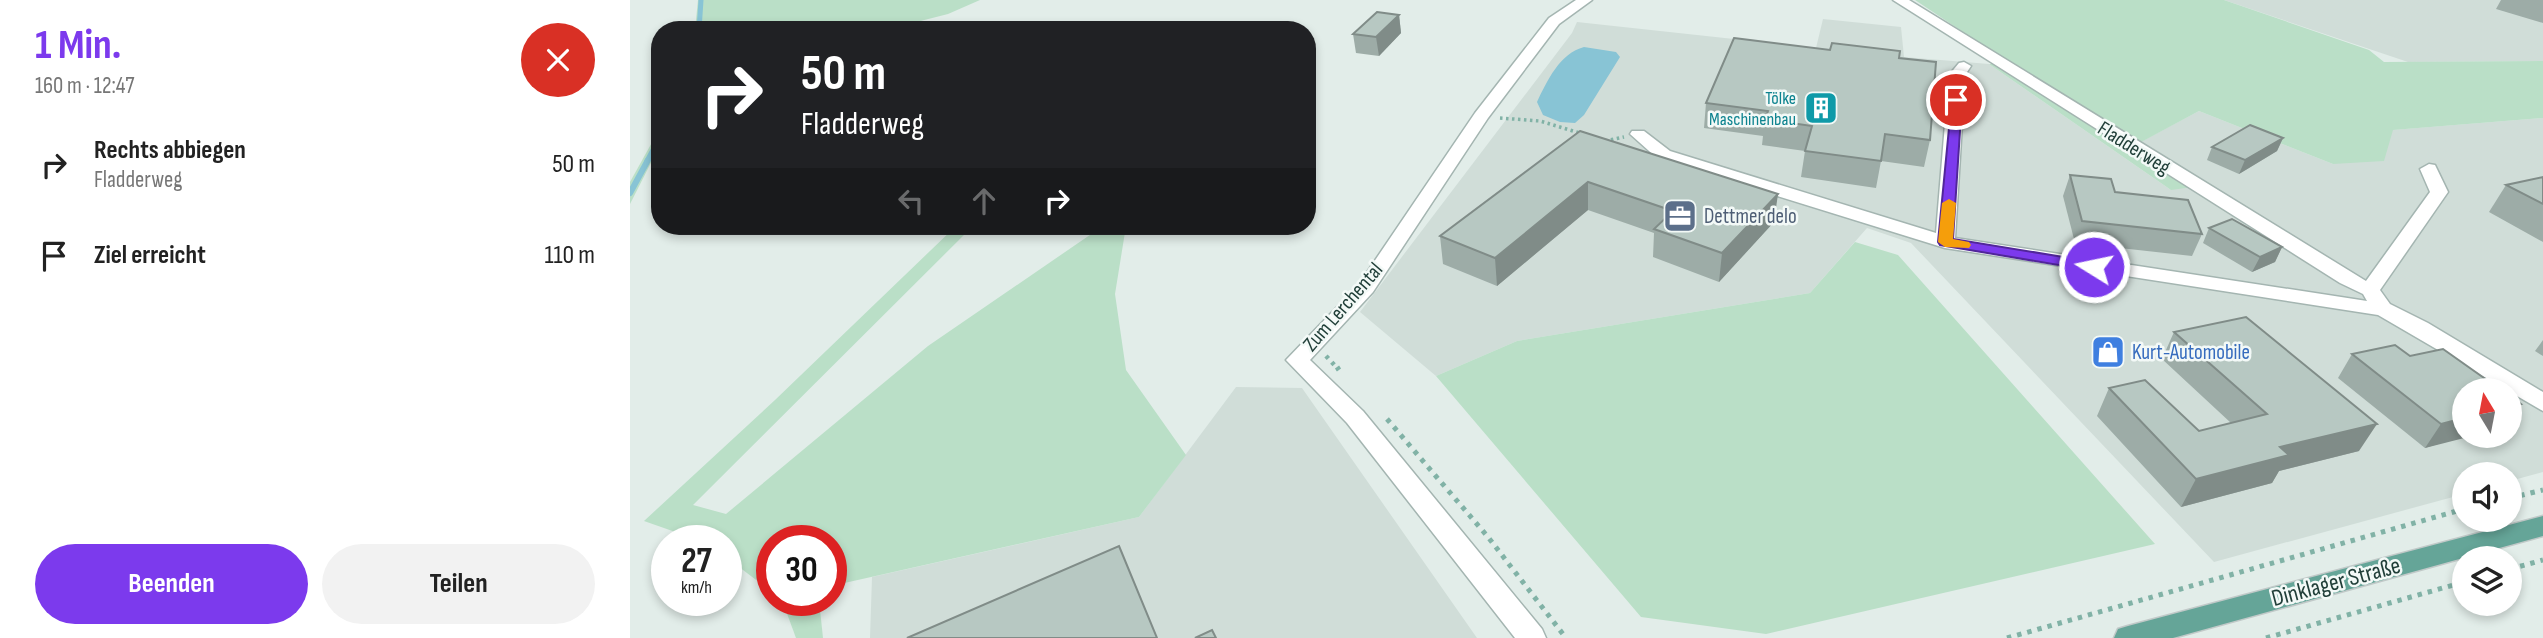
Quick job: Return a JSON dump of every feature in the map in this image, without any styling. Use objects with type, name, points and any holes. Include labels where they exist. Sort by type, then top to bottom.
[{"type":"main road","name":"Dinklager Straße","points":[[2128,638],[2543,526]]},
{"type":"street","name":"Zum Lerchental","points":[[1532,638],[1355,417],[1297,360],[1366,288],[1481,116],[1554,21],[1584,0]]},
{"type":"street","name":"Fladderweg","points":[[1900,0],[2145,155],[2347,279],[2370,290],[2383,309]]},
{"type":"street","points":[[1945,242],[1952,174],[1957,75],[1964,65]]},
{"type":"street","name":"Fladderweg","points":[[1638,134],[1664,155],[1945,242],[2277,295],[2383,309],[2420,328],[2543,403]]},
{"type":"street","points":[[2370,290],[2439,192],[2428,169]]},
{"type":"path","points":[[1481,116],[1540,121],[1592,137]]},
{"type":"path","points":[[1605,141],[1638,134]]},
{"type":"path","points":[[2522,495],[2543,490]]},
{"type":"path","points":[[2007,638],[2452,512]]},
{"type":"path","points":[[2522,566],[2543,560]]},
{"type":"path","points":[[2266,638],[2452,585]]},
{"type":"shaded area","points":[[2224,0],[2543,0],[2543,61],[2408,62]]},
{"type":"shaded area","points":[[1823,19],[1901,27],[1904,57],[1989,64],[2171,190],[2129,148],[2199,111],[2333,164],[2392,130],[2543,118],[2543,472],[2522,478],[2522,462],[2452,462],[2452,497],[2214,562],[1911,243],[1867,228],[1810,293],[1517,341],[1436,376],[1360,312],[1572,33],[1577,22],[1816,48]]},
{"type":"shaded area","points":[[1236,387],[1302,388],[1477,638],[870,638],[872,577],[1139,517]]},
{"type":"green space","points":[[698,0],[980,0],[948,14],[920,21],[696,21]]},
{"type":"green space","points":[[1915,0],[2224,0],[2369,50],[2384,62],[2543,61],[2543,118],[2393,130],[2384,161],[2333,164],[2199,111],[2130,148],[2193,187],[2171,190],[1989,64],[2011,64]]},
{"type":"green space","points":[[651,144],[651,163],[630,204],[630,182]]},
{"type":"green space","points":[[947,235],[964,235],[693,505],[726,514],[928,346],[1090,235],[1125,235],[1115,294],[1126,370],[1186,455],[1139,517],[847,582],[847,525],[756,525],[756,580],[742,569],[742,525],[655,525],[644,521]]},
{"type":"green space","points":[[1855,242],[1898,255],[2155,544],[1766,634],[1641,617],[1436,376],[1517,341],[1810,293]]},
{"type":"green space","points":[[788,616],[821,616],[823,638],[796,638]]},
{"type":"water","points":[[1584,47],[1616,52],[1620,57],[1584,115],[1575,123],[1560,122],[1543,115],[1537,102],[1550,77],[1568,55]]},
{"type":"building","points":[[1377,12],[1399,15],[1376,37],[1353,34]]},
{"type":"building","name":"Tölke Maschinenbau","points":[[1734,38],[1830,50],[1832,43],[1900,51],[1899,58],[1936,62],[1930,140],[1885,134],[1881,161],[1805,151],[1812,126],[1765,119],[1768,111],[1706,103]]},
{"type":"building","points":[[2250,125],[2283,138],[2245,160],[2212,147]]},
{"type":"building","points":[[1580,131],[1778,194],[1722,253],[1654,229],[1673,211],[1588,182],[1495,258],[1440,236]]},
{"type":"building","points":[[2070,175],[2111,179],[2115,192],[2188,200],[2202,234],[2082,221]]},
{"type":"building","points":[[2543,177],[2543,204],[2506,185]]},
{"type":"building","points":[[2232,219],[2282,247],[2260,257],[2209,228]]},
{"type":"building","points":[[2246,317],[2377,424],[2280,447],[2289,455],[2196,479],[2109,388],[2145,380],[2199,431],[2267,414],[2174,332]]},
{"type":"building","points":[[2395,345],[2410,356],[2443,349],[2484,378],[2452,378],[2452,421],[2441,424],[2352,354]]},
{"type":"building","points":[[1119,546],[1157,638],[907,638]]},
{"type":"building","points":[[1212,630],[1216,638],[1195,638]]},
{"type":"waterway","points":[[700,21],[701,0]]},
{"type":"waterway","points":[[647,161],[651,154]]},
{"type":"waterway","points":[[630,193],[648,160]]},
{"type":"slow traffic","points":[[1949,203],[1945,242],[1964,245]]},
{"type":"place","name":"Tölke Maschinenbau","points":[[1821,108]]},
{"type":"place","name":"Dettmer delo","points":[[1680,216]]},
{"type":"place","name":"Kurt-Automobile","points":[[2108,352]]},
{"type":"route","points":[[1956,100],[1945,242],[2094,267]]}]
